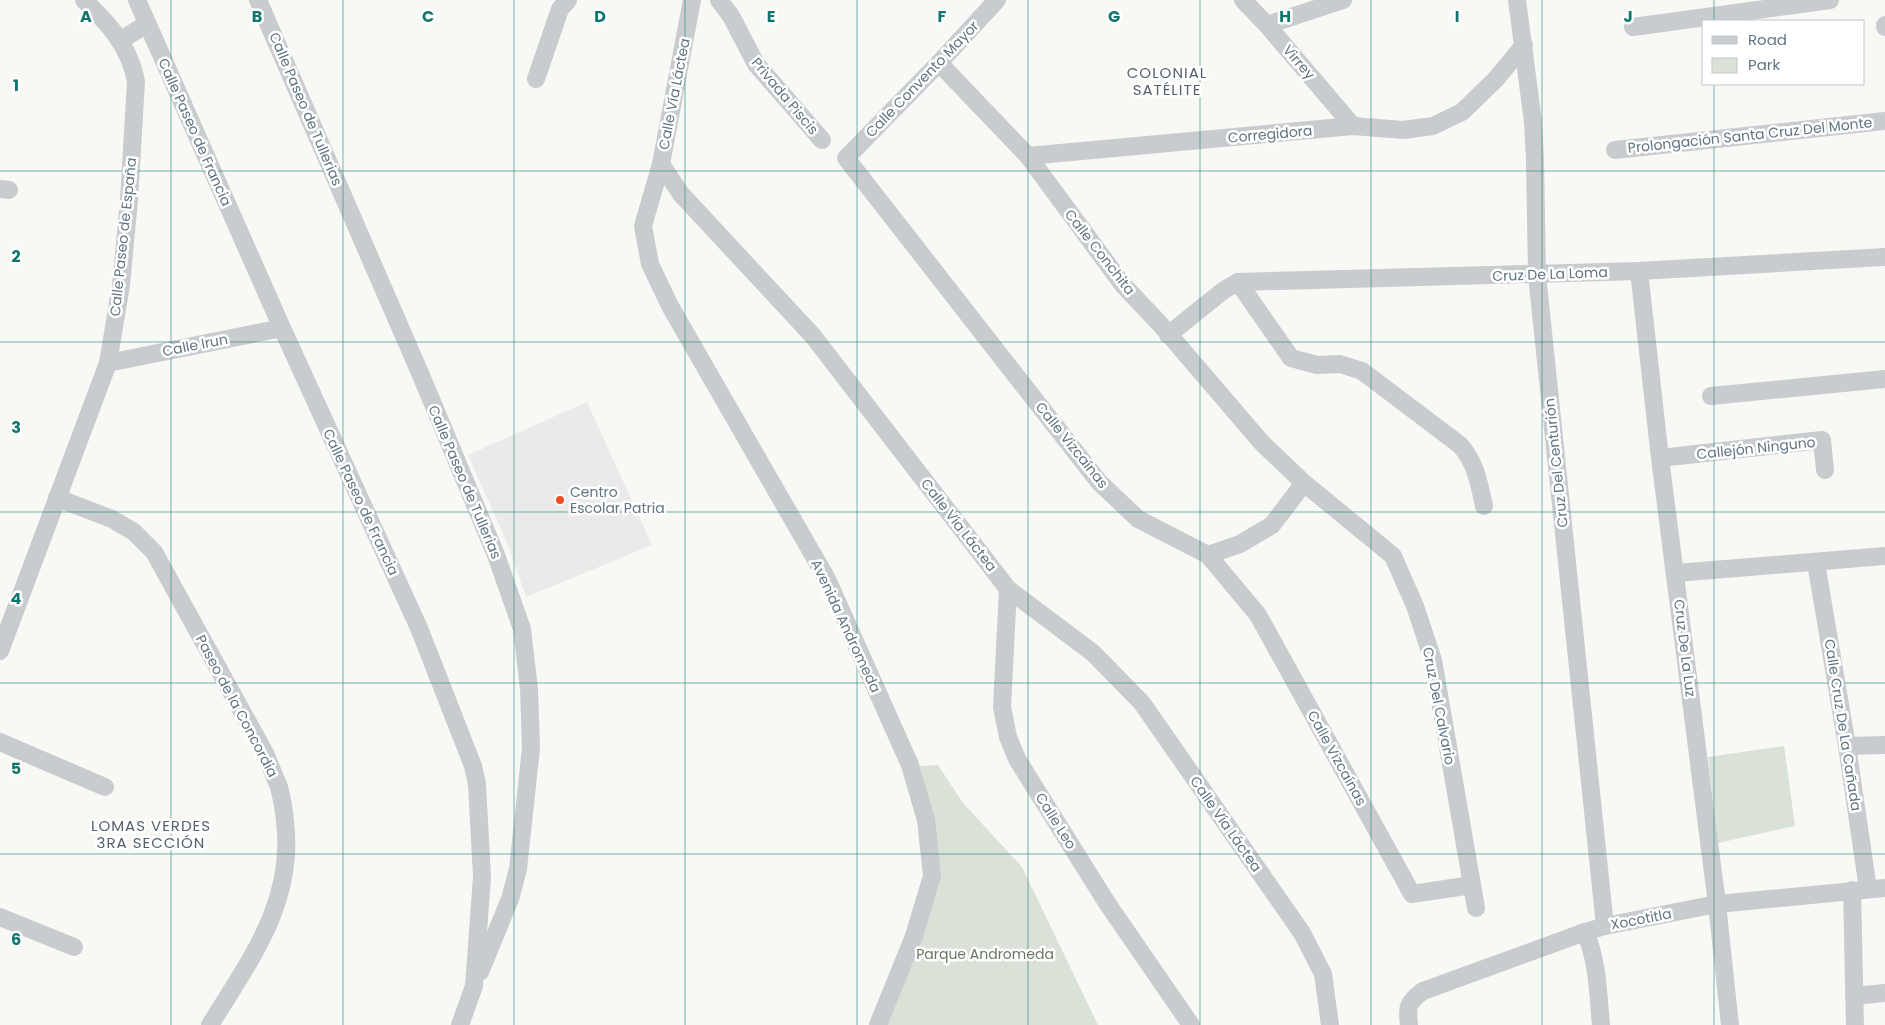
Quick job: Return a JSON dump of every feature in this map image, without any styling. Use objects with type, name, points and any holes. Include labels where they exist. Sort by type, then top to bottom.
[{"type":"street","name":"Calle Paseo de España","points":[[0,650],[108,363],[121,284],[130,200],[136,81],[132,64],[120,40],[84,0]]},
{"type":"street","name":"Calle Paseo de Francia","points":[[137,0],[282,328],[419,628],[473,766],[477,784],[482,877],[474,986],[460,1025]]},
{"type":"street","name":"Calle Paseo de Tullerias","points":[[258,0],[416,364],[496,555],[522,629],[529,689],[531,748],[518,869],[510,899],[474,986]]},
{"type":"street","points":[[536,79],[560,9],[568,0]]},
{"type":"street","name":"Calle Vía Láctea","points":[[692,0],[661,164],[681,194],[813,336],[1008,589],[1093,653],[1142,703],[1302,933],[1323,974],[1330,1025]]},
{"type":"street","name":"Privada Piscis","points":[[719,0],[731,16],[756,64],[822,140]]},
{"type":"street","name":"Calle Convento Mayor","points":[[846,158],[939,63],[997,0]]},
{"type":"street","name":"Virrey","points":[[1243,0],[1354,126]]},
{"type":"street","points":[[1267,26],[1343,0]]},
{"type":"street","name":"Cruz Del Centurión","points":[[1517,0],[1524,45],[1535,160],[1537,275],[1605,926]]},
{"type":"street","points":[[1633,27],[1830,0]]},
{"type":"street","points":[[120,40],[147,24]]},
{"type":"street","name":"Corregidora","points":[[1028,156],[1354,126],[1403,130],[1433,126],[1462,112],[1496,79],[1524,45]]},
{"type":"street","name":"Calle Conchita","points":[[939,63],[1028,156],[1123,285],[1160,324],[1262,443],[1304,483]]},
{"type":"street","name":"Prolongación Santa Cruz Del Monte","points":[[1615,150],[1885,121]]},
{"type":"street","name":"Calle Vizcaínas","points":[[846,158],[1100,482],[1138,519],[1208,555],[1258,615],[1412,894],[1472,885]]},
{"type":"street","name":"Avenida Andromeda","points":[[661,164],[642,226],[650,264],[670,306],[827,579],[910,765],[926,820],[932,876],[914,936],[878,1025]]},
{"type":"street","name":"Cruz De La Loma","points":[[1238,282],[1537,275],[1885,257]]},
{"type":"street","name":"Cruz De La Luz","points":[[1639,271],[1660,458],[1717,904],[1730,1025]]},
{"type":"street","points":[[1168,335],[1219,294],[1238,282],[1291,358],[1317,365],[1340,364],[1362,371],[1460,445],[1469,455],[1476,471],[1484,506]]},
{"type":"street","name":"Calle Irun","points":[[108,363],[282,328]]},
{"type":"street","points":[[1711,396],[1885,379]]},
{"type":"street","name":"Callejón Ninguno","points":[[1660,458],[1822,440],[1825,470]]},
{"type":"street","points":[[1208,555],[1240,544],[1272,525],[1304,483]]},
{"type":"street","name":"Cruz Del Calvario","points":[[1304,483],[1392,556],[1415,606],[1433,660],[1476,908]]},
{"type":"street","name":"Paseo de la Concordia","points":[[57,498],[112,519],[134,532],[154,552],[266,755],[280,789],[287,836],[282,890],[274,916],[261,943],[210,1025]]},
{"type":"street","points":[[1676,573],[1885,556]]},
{"type":"street","name":"Calle Cruz De La Cañada","points":[[1816,562],[1869,889],[1854,996],[1855,1025]]},
{"type":"street","name":"Calle Leo","points":[[1008,589],[1002,707],[1008,737],[1017,759],[1107,903],[1191,1025]]},
{"type":"street","points":[[0,742],[106,787]]},
{"type":"street","points":[[1847,746],[1885,745]]},
{"type":"street","name":"Xocotitla","points":[[1409,1025],[1408,1011],[1410,1001],[1423,991],[1605,926],[1717,904],[1869,889]]},
{"type":"street","points":[[0,917],[74,947]]},
{"type":"street","points":[[1585,932],[1595,963],[1601,1025]]},
{"type":"street","points":[[1854,996],[1885,993]]},
{"type":"shaded area","name":"Centro Escolar Patria","points":[[587,402],[652,545],[526,597],[508,545],[468,455]]},
{"type":"green space","points":[[1784,746],[1795,826],[1718,843],[1708,757]]},
{"type":"green space","name":"Parque Andromeda","points":[[938,765],[963,803],[1022,867],[1098,1025],[882,1025],[937,879],[934,829],[920,766]]},
{"type":"place","name":"Centro Escolar Patria","points":[[560,500]]},
{"type":"district","name":"COLONIAL SATÉLITE","points":[[1167,82]]},
{"type":"district","name":"LOMAS VERDES 3RA SECCIÓN","points":[[151,834]]}]
